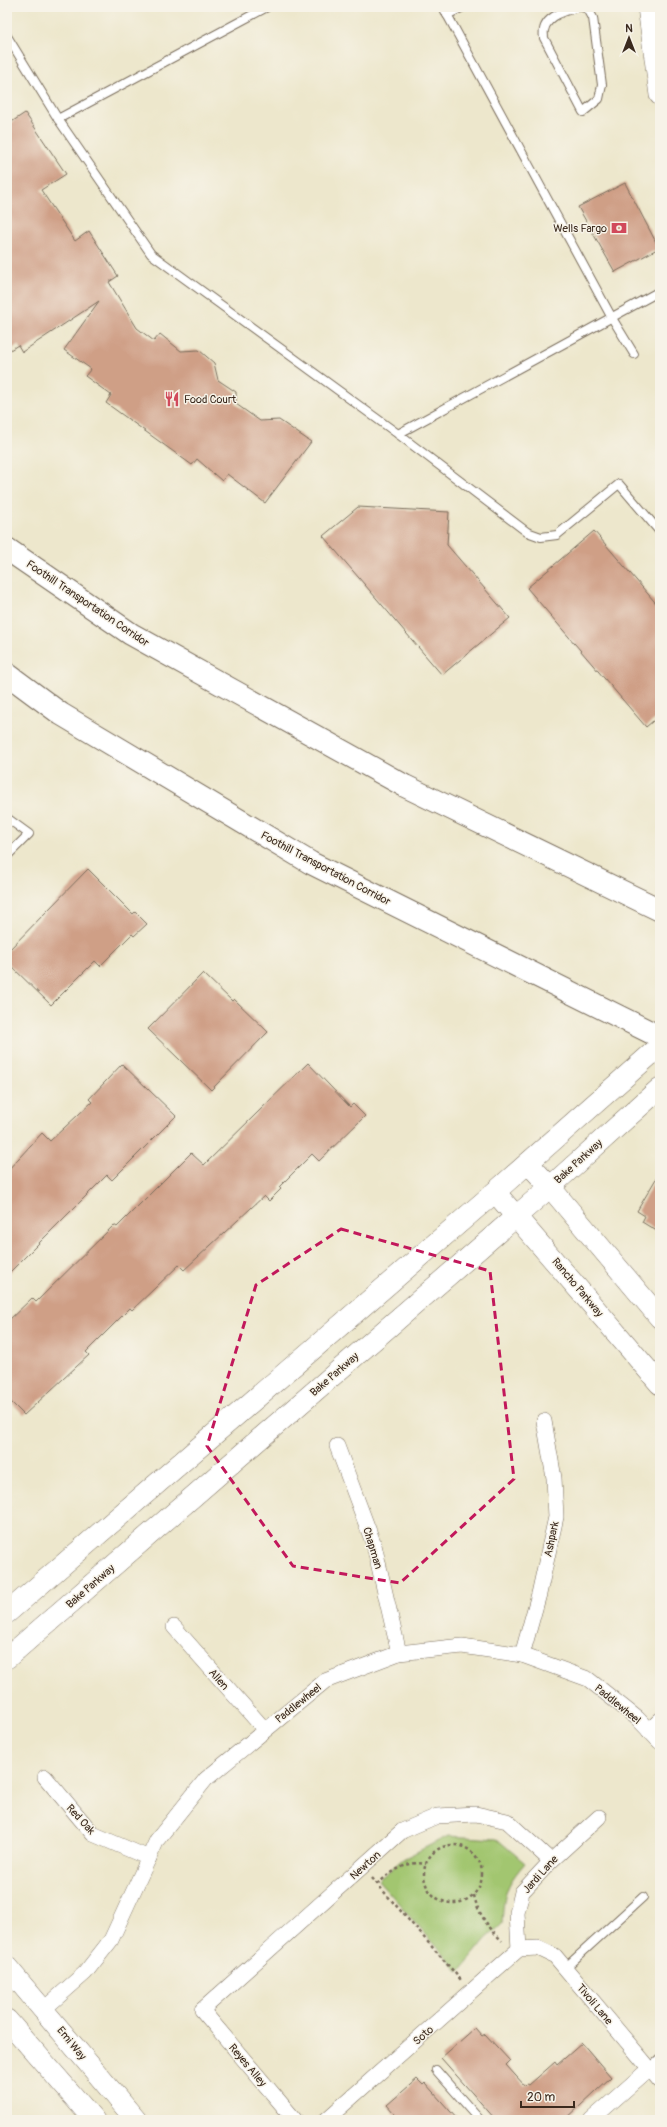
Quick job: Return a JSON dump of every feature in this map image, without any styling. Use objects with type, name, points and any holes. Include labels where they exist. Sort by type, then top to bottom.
[{"type":"highway","points":[[7,532],[131,634]]},
{"type":"highway","name":"Foothill Transportation Corridor","points":[[7,549],[131,634],[405,786],[660,910]]},
{"type":"highway","name":"Foothill Transportation Corridor","points":[[7,674],[61,714],[312,863],[660,1037]]},
{"type":"highway","points":[[7,678],[61,714]]},
{"type":"main road","points":[[648,7],[660,95]]},
{"type":"main road","points":[[7,1613],[495,1192],[660,1046]]},
{"type":"main road","name":"Bake Parkway","points":[[7,1658],[550,1187],[660,1088]]},
{"type":"main road","points":[[528,1163],[660,1318]]},
{"type":"main road","name":"Rancho Parkway","points":[[495,1192],[652,1369],[660,1384]]},
{"type":"main road","name":"Emi Way","points":[[7,1967],[44,2009],[136,2120]]},
{"type":"main road","points":[[7,2020],[94,2120]]},
{"type":"street","name":"Ashpark","points":[[522,1655],[539,1594],[556,1517],[554,1478],[544,1421]]},
{"type":"street","name":"Chapman","points":[[337,1446],[374,1545],[399,1652]]},
{"type":"street","name":"Allen","points":[[174,1627],[265,1730]]},
{"type":"street","name":"Paddlewheel","points":[[44,2009],[85,1973],[111,1940],[157,1840],[206,1779],[325,1681],[399,1652],[462,1646],[522,1655],[588,1679],[637,1718],[655,1726],[660,1742]]},
{"type":"street","name":"Red Oak","points":[[44,1777],[93,1834],[149,1858]]},
{"type":"street","name":"Newton","points":[[202,2010],[402,1831],[437,1816],[476,1814],[507,1821],[551,1861]]},
{"type":"street","name":"Jardi Lane","points":[[517,1952],[517,1914],[522,1892],[551,1861],[599,1817]]},
{"type":"street","name":"Tivoli Lane","points":[[517,1952],[538,1948],[555,1956],[655,2064],[660,2081]]},
{"type":"street","name":"Soto","points":[[326,2120],[517,1952]]},
{"type":"street","name":"Reyes Alley","points":[[202,2010],[295,2120]]},
{"type":"street","points":[[591,2120],[655,2064]]},
{"type":"lane","points":[[58,119],[267,7]]},
{"type":"lane","points":[[443,7],[612,318],[634,354]]},
{"type":"lane","points":[[448,15],[463,7]]},
{"type":"lane","points":[[579,7],[551,18],[544,24],[542,31],[544,38],[583,112],[598,99],[602,85],[593,18],[588,9],[582,7]]},
{"type":"lane","points":[[7,36],[58,119],[151,254],[398,434],[527,532],[541,537],[557,535],[619,484],[660,532]]},
{"type":"lane","points":[[398,434],[660,291]]},
{"type":"lane","points":[[7,818],[29,834],[7,856]]},
{"type":"lane","points":[[565,1968],[643,1897]]},
{"type":"lane","points":[[436,2070],[480,2120]]},
{"type":"path","points":[[458,1846],[467,1849],[475,1855],[480,1863],[483,1873],[481,1882],[474,1895],[463,1902],[454,1904],[436,1898],[430,1892],[425,1884],[424,1874],[426,1864],[431,1856],[443,1847],[458,1846]]},
{"type":"path","points":[[377,1884],[396,1869],[418,1863],[426,1864]]},
{"type":"path","points":[[362,1867],[472,1993]]},
{"type":"path","points":[[474,1895],[476,1907],[482,1918],[517,1952]]},
{"type":"highlighted area","points":[[341,1229],[490,1271],[514,1479],[400,1583],[293,1566],[207,1446],[256,1285]]},
{"type":"green space","points":[[448,1836],[497,1839],[525,1863],[509,1884],[505,1898],[502,1924],[486,1939],[459,1972],[378,1880],[403,1859]]},
{"type":"building","points":[[25,113],[66,174],[41,190],[75,241],[89,231],[118,276],[109,282],[137,328],[154,341],[160,334],[181,351],[199,350],[214,363],[218,380],[236,392],[236,404],[260,421],[279,420],[311,442],[265,503],[227,474],[222,481],[197,459],[192,465],[106,403],[111,395],[85,376],[91,369],[64,350],[99,301],[22,352],[18,345],[7,352],[7,125]]},
{"type":"building","name":"Wells Fargo","points":[[625,183],[659,248],[615,272],[578,207]]},
{"type":"building","points":[[358,507],[449,512],[447,545],[510,618],[442,675],[323,536]]},
{"type":"building","points":[[594,531],[660,608],[660,715],[646,727],[527,588]]},
{"type":"building","points":[[88,869],[133,914],[135,912],[147,924],[134,936],[132,934],[100,966],[95,961],[51,1005],[7,962],[7,952]]},
{"type":"building","points":[[203,973],[232,1001],[234,999],[268,1032],[211,1090],[148,1029]]},
{"type":"building","points":[[308,1063],[350,1107],[353,1104],[365,1116],[319,1161],[312,1154],[279,1187],[281,1189],[269,1201],[264,1196],[184,1270],[179,1265],[132,1310],[130,1308],[86,1352],[89,1355],[24,1415],[7,1398],[7,1322],[32,1298],[36,1302],[114,1225],[117,1227],[191,1153],[204,1165]]},
{"type":"building","points":[[122,1064],[176,1116],[112,1180],[107,1175],[7,1275],[7,1171],[42,1133],[50,1141],[92,1102],[89,1099]]},
{"type":"building","points":[[660,1172],[660,1233],[642,1222],[645,1216],[637,1211]]},
{"type":"building","points":[[475,2028],[482,2036],[485,2034],[510,2061],[506,2065],[525,2086],[527,2084],[529,2085],[555,2062],[557,2065],[582,2043],[611,2077],[565,2120],[496,2120],[441,2058]]},
{"type":"building","points":[[417,2079],[423,2085],[425,2083],[458,2120],[400,2120],[387,2105]]},
{"type":"place","name":"Wells Fargo","points":[[619,228]]},
{"type":"place","name":"Food Court","points":[[172,399]]}]
